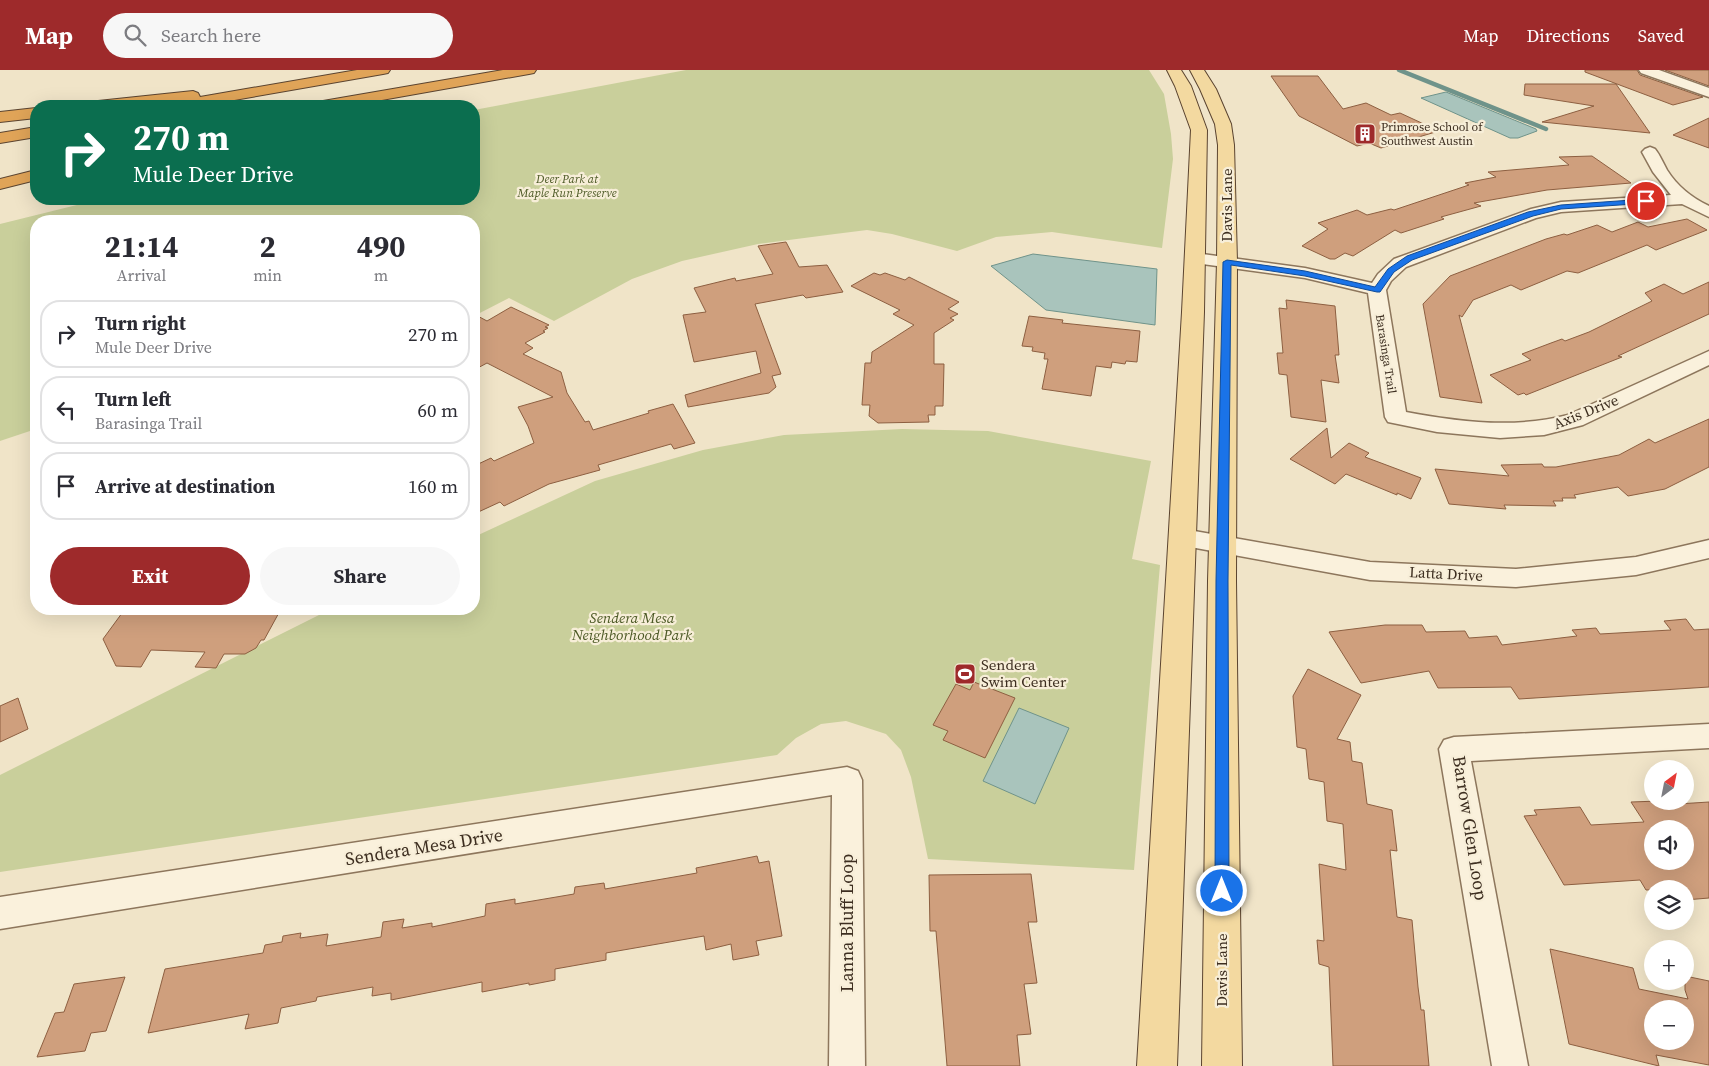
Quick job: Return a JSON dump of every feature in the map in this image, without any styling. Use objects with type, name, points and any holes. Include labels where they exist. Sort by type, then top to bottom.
[{"type":"highway","points":[[207,100],[383,70]]},
{"type":"highway","points":[[362,100],[529,70]]},
{"type":"highway","points":[[154,100],[284,86]]},
{"type":"highway","points":[[0,117],[30,114]]},
{"type":"highway","points":[[0,138],[30,133]]},
{"type":"highway","points":[[0,184],[30,176]]},
{"type":"main road","name":"Davis Lane","points":[[1157,1066],[1183,538],[1199,130],[1183,86],[1174,70]]},
{"type":"main road","name":"Davis Lane","points":[[1197,70],[1208,89],[1223,124],[1226,145],[1227,262],[1222,544],[1222,1066]]},
{"type":"main road","points":[[1196,122],[1223,124]]},
{"type":"street","points":[[1646,70],[1709,93]]},
{"type":"street","points":[[1650,152],[1658,171],[1683,199],[1709,212]]},
{"type":"street","points":[[1195,258],[1305,274],[1377,290],[1391,270],[1410,258],[1531,214],[1561,207],[1683,199]]},
{"type":"street","name":"Barasinga Trail","points":[[1377,290],[1396,417]]},
{"type":"street","name":"Axis Drive","points":[[1396,417],[1437,425],[1500,431],[1544,428],[1575,420],[1709,357]]},
{"type":"street","name":"Latta Drive","points":[[1183,538],[1370,571],[1516,578],[1636,566],[1709,549]]},
{"type":"street","name":"Barrow Glen Loop","points":[[1510,1066],[1454,749],[1709,736]]},
{"type":"street","name":"Sendera Mesa Drive","points":[[0,913],[847,780]]},
{"type":"street","name":"Lanna Bluff Loop","points":[[847,780],[847,1066]]},
{"type":"green space","name":"Deer Park at Maple Run Preserve","points":[[686,70],[1149,70],[1164,94],[1173,159],[1162,248],[1052,232],[996,237],[957,251],[892,234],[867,230],[758,244],[682,261],[632,279],[554,321],[509,298],[480,313],[480,215],[36,215],[77,205],[480,205],[480,109]]},
{"type":"green space","name":"Deer Park at Maple Run Preserve","points":[[30,217],[30,431],[0,441],[0,224]]},
{"type":"green space","name":"Sendera Mesa Neighborhood Park","points":[[902,429],[988,431],[1151,461],[1132,559],[1160,565],[1134,870],[928,859],[911,777],[901,750],[886,734],[846,721],[821,724],[796,738],[777,755],[0,872],[0,775],[319,615],[480,615],[480,534],[595,481],[703,450],[784,435]]},
{"type":"water","points":[[1446,92],[1537,131],[1518,138],[1510,138],[1421,98]]},
{"type":"water","points":[[1033,254],[1157,269],[1155,325],[1046,310],[991,266]]},
{"type":"water","points":[[1019,708],[1069,728],[1035,804],[983,781]]},
{"type":"building","points":[[1585,70],[1637,70],[1640,75],[1703,97],[1673,105],[1585,72]]},
{"type":"building","points":[[1665,70],[1709,70],[1709,86]]},
{"type":"building","points":[[1271,76],[1318,76],[1343,109],[1366,103],[1391,115],[1400,113],[1439,131],[1381,148],[1369,143],[1357,146],[1299,116]]},
{"type":"building","points":[[1525,84],[1616,84],[1650,133],[1542,122],[1594,106],[1524,95]]},
{"type":"building","points":[[1709,118],[1709,148],[1673,135]]},
{"type":"building","points":[[1592,156],[1631,183],[1547,190],[1474,203],[1481,206],[1441,217],[1444,219],[1401,233],[1395,230],[1353,256],[1345,253],[1335,259],[1330,259],[1302,246],[1328,229],[1318,223],[1357,210],[1367,215],[1391,209],[1394,210],[1469,185],[1465,183],[1496,177],[1488,172],[1569,165],[1559,157]]},
{"type":"building","points":[[1687,219],[1707,230],[1656,250],[1647,245],[1578,273],[1567,271],[1521,290],[1511,285],[1473,300],[1462,317],[1459,315],[1482,403],[1440,397],[1423,304],[1450,276],[1546,239],[1564,234],[1567,235],[1597,225],[1612,232],[1638,222],[1648,227]]},
{"type":"building","points":[[786,242],[799,267],[827,265],[843,292],[806,298],[803,295],[755,304],[781,374],[772,376],[776,387],[769,393],[688,407],[685,395],[761,373],[756,351],[694,362],[683,315],[706,312],[694,288],[735,278],[736,281],[773,274],[758,246]]},
{"type":"building","points":[[874,273],[880,275],[885,273],[905,280],[909,277],[959,302],[948,309],[958,314],[950,318],[954,320],[934,333],[934,364],[944,364],[943,406],[935,406],[935,415],[928,415],[929,422],[878,423],[869,416],[870,405],[862,405],[865,363],[871,363],[872,352],[914,325],[893,314],[900,310],[851,286]]},
{"type":"building","points":[[1709,282],[1709,314],[1618,356],[1622,357],[1526,395],[1524,393],[1518,395],[1490,375],[1531,360],[1522,354],[1562,339],[1565,341],[1589,332],[1652,301],[1645,293],[1664,284],[1683,294]]},
{"type":"building","points":[[1286,300],[1335,306],[1339,355],[1335,355],[1339,383],[1321,380],[1326,422],[1291,417],[1287,375],[1279,374],[1277,353],[1283,353],[1279,308],[1287,309]]},
{"type":"building","points":[[511,307],[549,325],[545,327],[548,328],[543,331],[545,332],[525,343],[533,348],[523,354],[561,372],[567,393],[585,422],[589,421],[593,430],[673,404],[695,443],[674,449],[671,444],[598,465],[600,470],[549,484],[504,506],[500,502],[480,511],[480,463],[491,458],[494,461],[534,443],[518,407],[553,397],[487,363],[480,367],[480,317],[487,321]]},
{"type":"building","points":[[1029,316],[1063,320],[1062,323],[1140,331],[1137,362],[1126,361],[1125,364],[1112,362],[1111,368],[1096,366],[1091,396],[1042,389],[1048,359],[1044,359],[1045,353],[1032,351],[1033,347],[1022,346]]},
{"type":"building","points":[[1709,419],[1709,467],[1665,489],[1628,496],[1618,487],[1574,495],[1576,498],[1562,498],[1563,501],[1553,501],[1556,506],[1504,505],[1506,509],[1449,504],[1435,469],[1509,476],[1501,465],[1542,464],[1544,467],[1556,467],[1619,455],[1649,439],[1655,443]]},
{"type":"building","points":[[1327,428],[1331,458],[1349,443],[1369,453],[1365,457],[1421,478],[1411,499],[1346,474],[1335,484],[1290,459]]},
{"type":"building","points":[[121,615],[278,615],[264,640],[261,640],[256,648],[245,654],[224,654],[216,668],[195,667],[205,652],[151,650],[141,667],[116,666],[103,639]]},
{"type":"building","points":[[1686,619],[1694,630],[1709,629],[1709,687],[1519,699],[1511,687],[1438,688],[1429,671],[1361,683],[1329,632],[1385,625],[1422,625],[1426,632],[1465,631],[1469,638],[1497,636],[1502,645],[1577,636],[1572,630],[1596,628],[1600,634],[1671,630],[1664,621]]},
{"type":"building","points":[[1308,669],[1361,695],[1337,739],[1350,742],[1352,761],[1362,763],[1367,804],[1392,810],[1397,851],[1390,850],[1397,917],[1412,920],[1418,987],[1421,1010],[1424,1010],[1429,1066],[1333,1066],[1329,967],[1319,964],[1317,940],[1324,941],[1319,864],[1346,870],[1343,824],[1327,821],[1324,782],[1309,779],[1306,749],[1297,747],[1293,696]]},
{"type":"building","points":[[974,682],[1015,698],[985,758],[943,740],[948,731],[933,725],[956,684],[970,690]]},
{"type":"building","points":[[18,698],[28,729],[0,742],[0,706]]},
{"type":"building","points":[[1631,802],[1644,802],[1644,810],[1694,810],[1694,803],[1709,802],[1709,898],[1694,899],[1694,880],[1644,880],[1644,887],[1640,880],[1564,885],[1524,816],[1537,815],[1534,810],[1580,807],[1591,825],[1644,822]]},
{"type":"building","points":[[757,856],[759,863],[769,861],[782,936],[756,941],[759,955],[733,960],[731,944],[706,950],[704,936],[606,953],[606,960],[555,969],[555,980],[529,985],[529,983],[482,992],[482,982],[391,1000],[391,993],[372,996],[373,987],[317,997],[316,1001],[281,1008],[278,1023],[245,1029],[249,1014],[148,1033],[165,969],[263,953],[265,945],[282,942],[283,936],[301,933],[300,938],[328,934],[326,946],[381,937],[383,922],[404,919],[402,928],[432,923],[432,927],[485,916],[486,904],[515,899],[515,904],[574,894],[575,887],[604,883],[605,889],[697,873],[696,868]]},
{"type":"building","points":[[1031,874],[1037,922],[1028,922],[1037,983],[1024,984],[1031,1034],[1017,1035],[1020,1066],[947,1066],[936,931],[930,931],[929,875]]},
{"type":"building","points":[[1550,949],[1633,968],[1639,989],[1688,999],[1685,990],[1694,990],[1694,978],[1709,981],[1709,1065],[1656,1055],[1659,1066],[1569,1044]]},
{"type":"building","points":[[125,977],[106,1031],[91,1033],[85,1051],[37,1057],[55,1013],[64,1012],[74,984]]},
{"type":"waterway","points":[[1399,70],[1546,129]]},
{"type":"place","name":"Primrose School of Southwest Austin","points":[[1365,134]]},
{"type":"place","name":"Sendera Swim Center","points":[[965,674]]},
{"type":"route","points":[[1222,891],[1222,581],[1227,262],[1305,274],[1377,290],[1391,270],[1410,258],[1531,214],[1561,207],[1646,201]]}]
